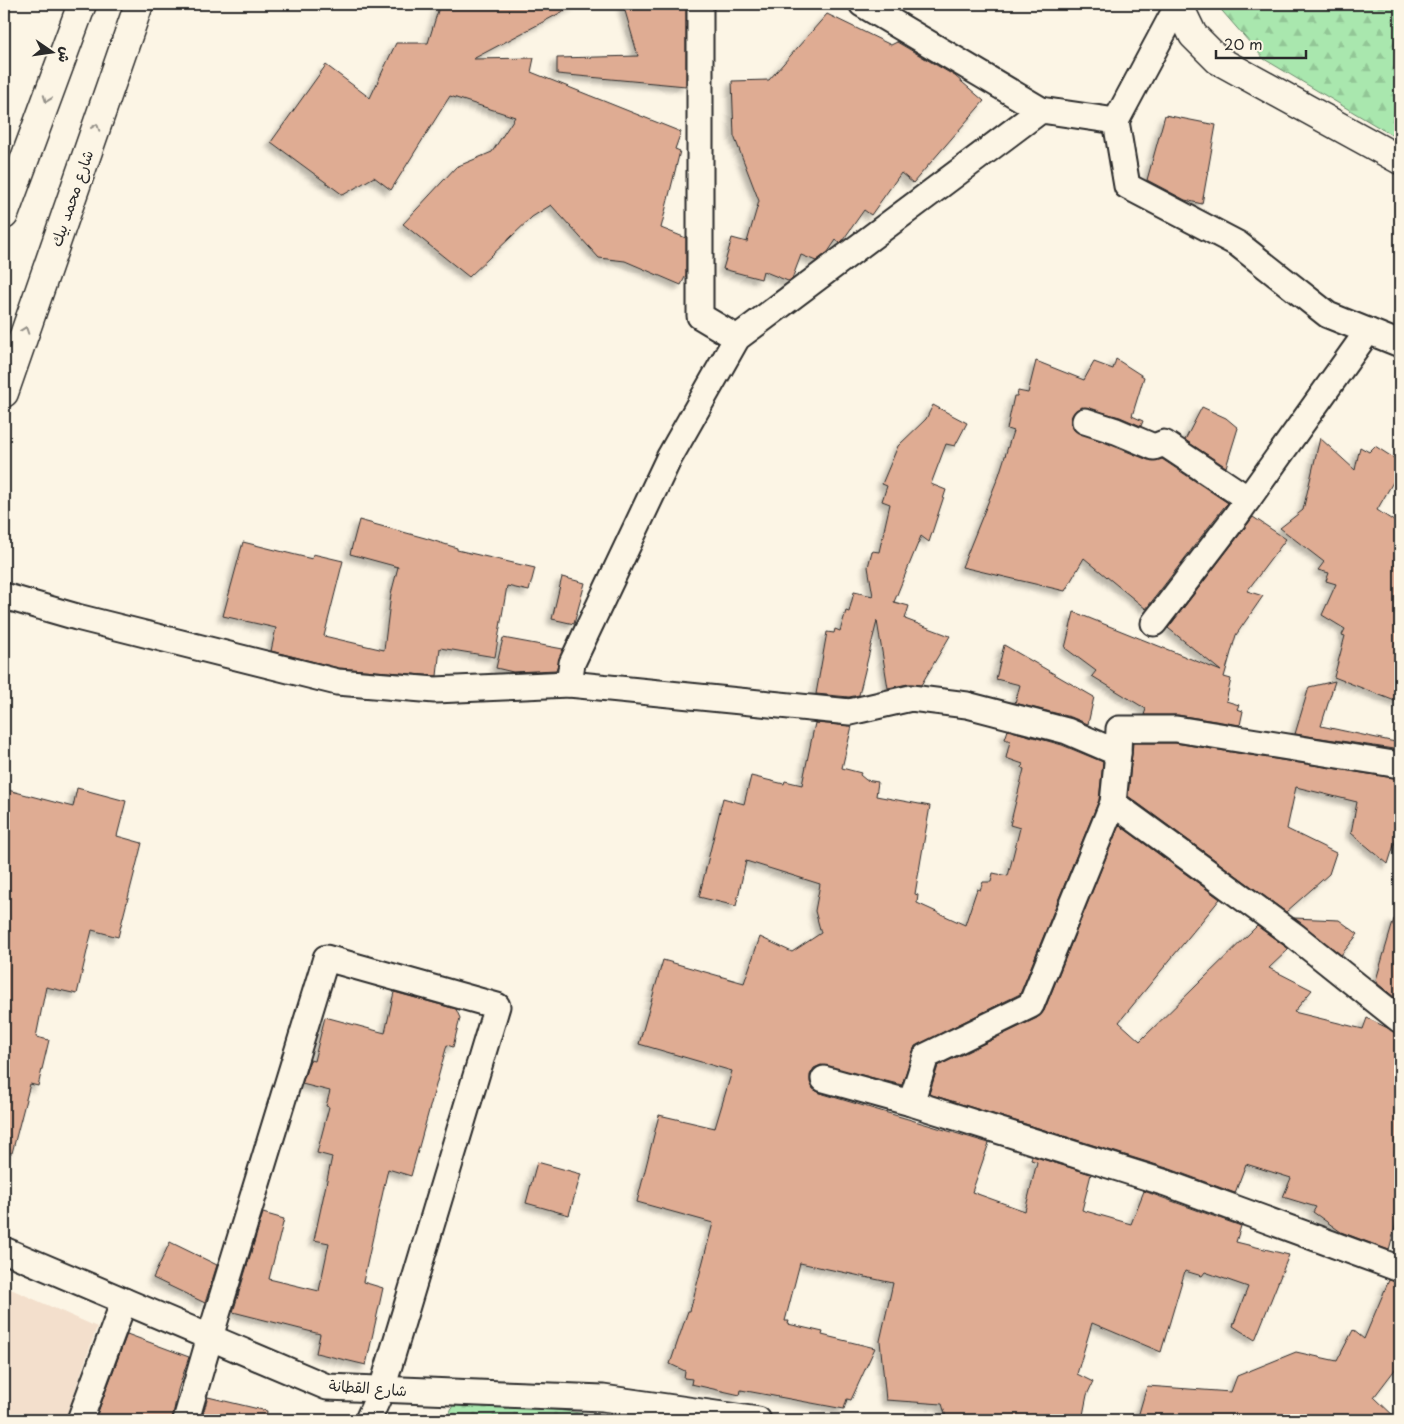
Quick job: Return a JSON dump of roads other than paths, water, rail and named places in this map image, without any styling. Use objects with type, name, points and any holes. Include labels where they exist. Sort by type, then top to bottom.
[{"type":"main road","points":[[4,215],[82,4]]},
{"type":"main road","name":"شارع محمد بيك","points":[[4,393],[139,4]]},
{"type":"main road","points":[[1178,5],[1193,34],[1218,60],[1400,160]]},
{"type":"street","points":[[700,4],[700,316],[737,338]]},
{"type":"street","points":[[862,4],[1041,110],[1116,121]]},
{"type":"street","points":[[1178,5],[1116,121],[1127,186],[1238,244],[1328,314],[1400,344]]},
{"type":"street","points":[[569,684],[572,663],[669,458],[737,338],[1041,110]]},
{"type":"street","points":[[1154,623],[1248,499],[1368,331]]},
{"type":"street","points":[[1085,421],[1116,431],[1154,447],[1164,443],[1248,499]]},
{"type":"street","points":[[4,596],[77,617],[338,682],[435,690],[569,684],[850,712],[911,698],[968,705],[1066,731],[1118,753]]},
{"type":"street","points":[[911,1103],[926,1056],[1030,1005],[1113,803],[1119,729],[1176,729],[1400,765]]},
{"type":"street","points":[[1113,803],[1295,936],[1400,1020]]},
{"type":"street","points":[[186,1420],[326,958],[497,1006],[382,1389],[368,1420]]},
{"type":"street","points":[[824,1079],[911,1103],[1166,1183],[1400,1269]]},
{"type":"street","name":"شارع القطانة","points":[[4,1250],[327,1387],[603,1398],[758,1420]]},
{"type":"street","points":[[80,1420],[124,1301]]}]
